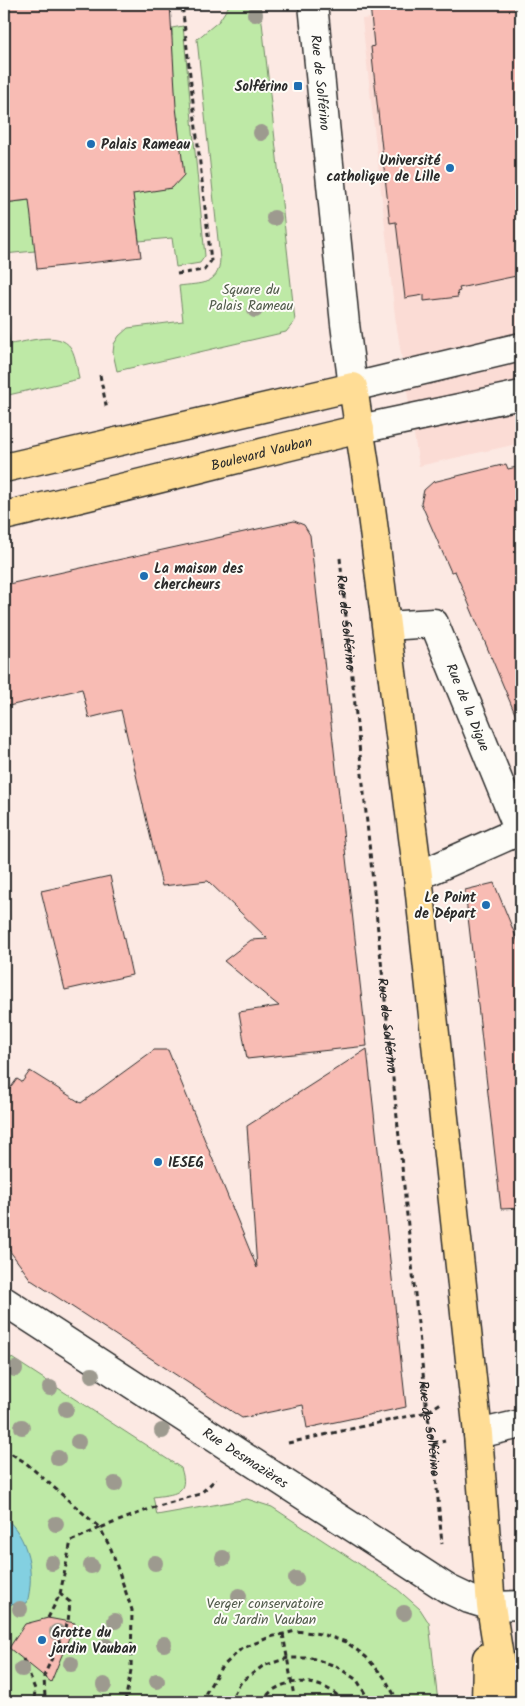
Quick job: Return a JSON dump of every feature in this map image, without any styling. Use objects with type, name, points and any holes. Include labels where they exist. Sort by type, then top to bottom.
[{"type":"main road","name":"Rue de Solférino","points":[[353,387],[387,626],[418,876],[471,1384],[478,1434],[491,1606],[506,1702]]},
{"type":"main road","points":[[4,468],[353,387]]},
{"type":"main road","name":"Boulevard Vauban","points":[[4,516],[360,429]]},
{"type":"main road","name":"Rue de Solférino","points":[[486,1702],[491,1606]]},
{"type":"street","name":"Rue de Solférino","points":[[313,4],[353,387]]},
{"type":"street","points":[[353,387],[521,347]]},
{"type":"street","name":"Boulevard Vauban","points":[[360,429],[521,395]]},
{"type":"street","name":"Rue de la Digue","points":[[387,626],[434,623],[520,833]]},
{"type":"street","points":[[418,876],[520,833]]},
{"type":"street","name":"Rue Desmazières","points":[[4,1301],[441,1584],[469,1599],[491,1606]]},
{"type":"street","points":[[478,1434],[521,1424]]},
{"type":"street","points":[[491,1606],[521,1605]]},
{"type":"path","points":[[177,274],[204,270],[211,261],[182,4]]},
{"type":"path","name":"Rue de Solférino","points":[[340,554],[427,1412],[433,1444],[442,1549]]},
{"type":"path","points":[[48,1618],[60,1594],[71,1541],[155,1506],[200,1494],[241,1454],[427,1412],[471,1384]]},
{"type":"path","points":[[4,1449],[26,1463],[100,1528],[111,1549],[132,1610],[131,1670],[125,1702]]},
{"type":"path","points":[[40,1702],[45,1699],[44,1676],[68,1622],[70,1602],[60,1594]]},
{"type":"path","points":[[203,1702],[204,1696],[220,1669],[241,1649],[270,1637],[296,1631],[320,1634],[346,1642],[366,1657],[384,1677],[395,1696],[396,1702]]},
{"type":"path","points":[[283,1634],[295,1702]]},
{"type":"path","points":[[229,1702],[241,1682],[263,1666],[288,1658],[311,1658],[336,1666],[357,1680],[370,1702]]},
{"type":"path","points":[[23,1660],[35,1690],[34,1702]]},
{"type":"path","points":[[261,1702],[274,1690],[292,1683],[311,1683],[327,1688],[343,1702]]},
{"type":"shaded area","name":"Université catholique de Lille","points":[[370,4],[521,4],[521,443],[419,466],[395,316],[362,19],[371,18]]},
{"type":"green space","name":"Square du Palais Rameau","points":[[230,4],[260,4],[295,321],[286,332],[117,371],[113,353],[114,344],[119,336],[128,328],[183,321],[179,286],[207,282],[212,279],[219,268],[220,259],[197,39],[219,21]]},
{"type":"green space","points":[[183,26],[205,256],[200,263],[176,267],[172,238],[139,241],[138,229],[129,230],[125,190],[176,125],[179,125],[178,117],[175,117],[166,37],[172,36],[172,28]]},
{"type":"green space","points":[[39,199],[35,251],[4,254],[4,203]]},
{"type":"green space","points":[[8,331],[10,344],[43,338],[51,338],[66,343],[74,355],[79,379],[4,396],[4,332]]},
{"type":"green space","name":"Verger conservatoire du Jardin Vauban","points":[[4,1353],[181,1468],[183,1477],[182,1488],[173,1494],[153,1497],[157,1515],[247,1499],[272,1507],[396,1588],[420,1609],[429,1623],[438,1702],[4,1702]]},
{"type":"water","points":[[4,1517],[12,1525],[24,1545],[28,1556],[30,1580],[27,1603],[4,1607]]},
{"type":"building","name":"Palais Rameau","points":[[4,4],[170,4],[176,107],[184,175],[172,188],[133,194],[141,257],[37,269],[29,200],[4,203]]},
{"type":"building","name":"Université catholique de Lille","points":[[370,4],[521,4],[521,275],[459,288],[460,291],[457,292],[458,297],[424,301],[424,295],[405,298],[396,222],[390,223],[371,47],[374,46]]},
{"type":"building","points":[[506,464],[508,469],[521,466],[521,728],[455,571],[451,572],[421,503],[424,490],[433,482]]},
{"type":"building","points":[[294,521],[304,525],[310,535],[367,1046],[247,1059],[239,1012],[279,1006],[224,961],[251,940],[268,939],[208,881],[162,886],[121,710],[89,718],[82,689],[4,707],[4,585]]},
{"type":"building","points":[[110,876],[132,975],[65,990],[41,891]]},
{"type":"building","points":[[494,883],[521,949],[521,1208],[501,1209],[465,890]]},
{"type":"building","points":[[367,1049],[406,1407],[307,1428],[303,1405],[242,1418],[31,1280],[4,1243],[4,1097],[17,1079],[22,1082],[30,1071],[81,1103],[154,1050],[168,1050],[257,1268],[247,1126]]},
{"type":"building","name":"Grotte du jardin Vauban","points":[[48,1618],[75,1623],[51,1682],[9,1648],[25,1624]]},
{"type":"place","name":"Solférino","points":[[298,86]]},
{"type":"place","name":"Palais Rameau","points":[[91,144]]},
{"type":"place","name":"Université catholique de Lille","points":[[450,168]]},
{"type":"place","name":"La maison des chercheurs","points":[[144,576]]},
{"type":"place","name":"Le Point de Départ","points":[[486,905]]},
{"type":"place","name":"IESEG","points":[[158,1162]]},
{"type":"place","name":"Grotte du jardin Vauban","points":[[42,1640]]}]
